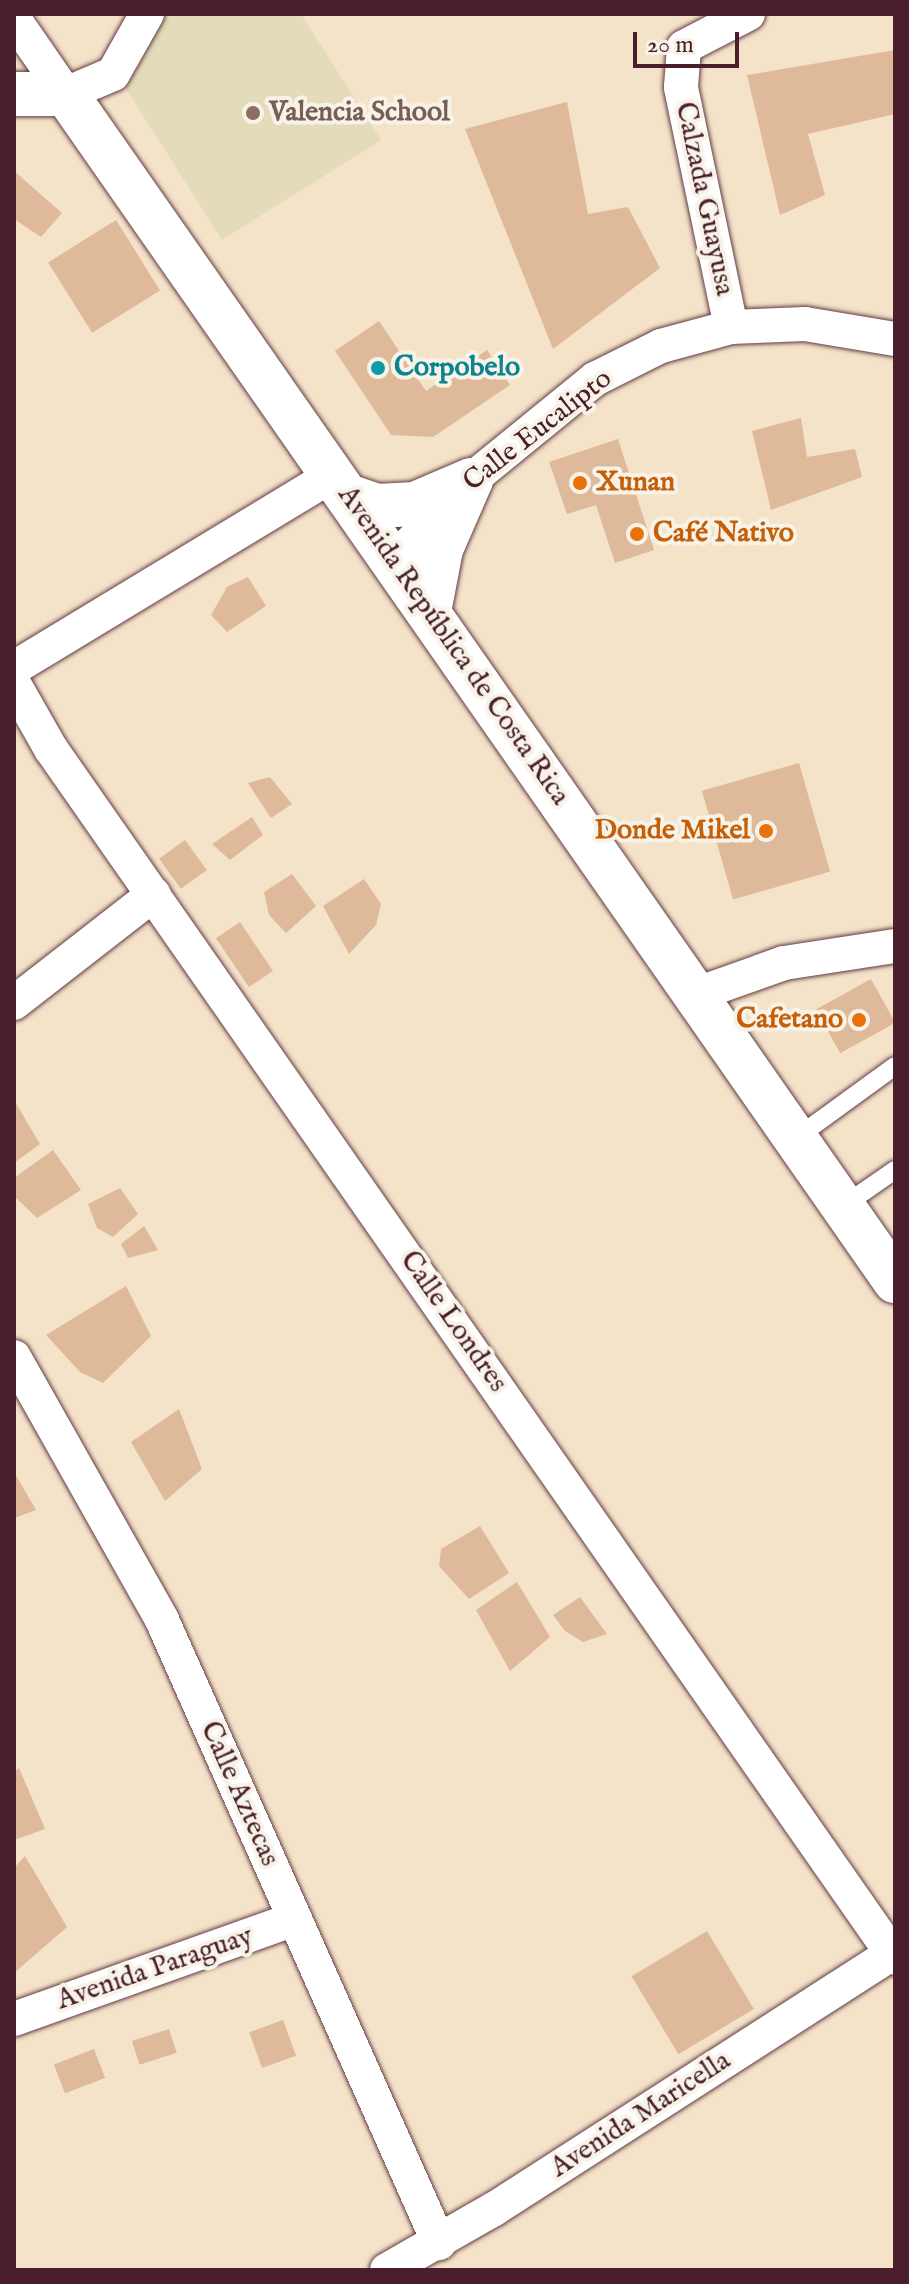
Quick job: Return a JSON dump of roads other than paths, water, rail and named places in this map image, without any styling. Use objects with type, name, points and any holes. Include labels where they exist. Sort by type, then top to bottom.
[{"type":"street","points":[[14,94],[66,94],[113,74],[147,14]]},
{"type":"street","name":"Calzada Guayusa","points":[[731,327],[681,87],[684,47],[748,14]]},
{"type":"street","points":[[14,19],[66,94]]},
{"type":"street","name":"Avenida República de Costa Rica","points":[[66,94],[895,1281]]},
{"type":"street","name":"Calle Eucalipto","points":[[393,561],[471,480],[595,379],[661,346],[731,327],[805,324],[895,339]]},
{"type":"street","points":[[14,668],[340,485],[377,506],[415,504],[471,480]]},
{"type":"street","points":[[429,612],[441,549],[471,480]]},
{"type":"street","name":"Calle Londres","points":[[14,684],[154,894],[893,1956]]},
{"type":"street","points":[[14,1003],[154,894]]},
{"type":"street","points":[[697,994],[784,963],[895,946]]},
{"type":"street","name":"Calle Aztecas","points":[[14,1357],[162,1620],[439,2243]]},
{"type":"street","name":"Avenida Paraguay","points":[[14,2019],[295,1919]]},
{"type":"street","name":"Avenida Maricella","points":[[387,2270],[439,2243],[893,1956]]},
{"type":"lane","points":[[796,1138],[895,1066]]},
{"type":"lane","points":[[843,1206],[895,1170]]},
{"type":"place","name":"Valencia School","points":[[253,113]]},
{"type":"place","name":"Corpobelo","points":[[378,368]]},
{"type":"place","name":"Xunan","points":[[580,483]]},
{"type":"place","name":"Café Nativo","points":[[637,534]]},
{"type":"place","name":"Donde Mikel","points":[[766,831]]},
{"type":"place","name":"Cafetano","points":[[859,1020]]}]
